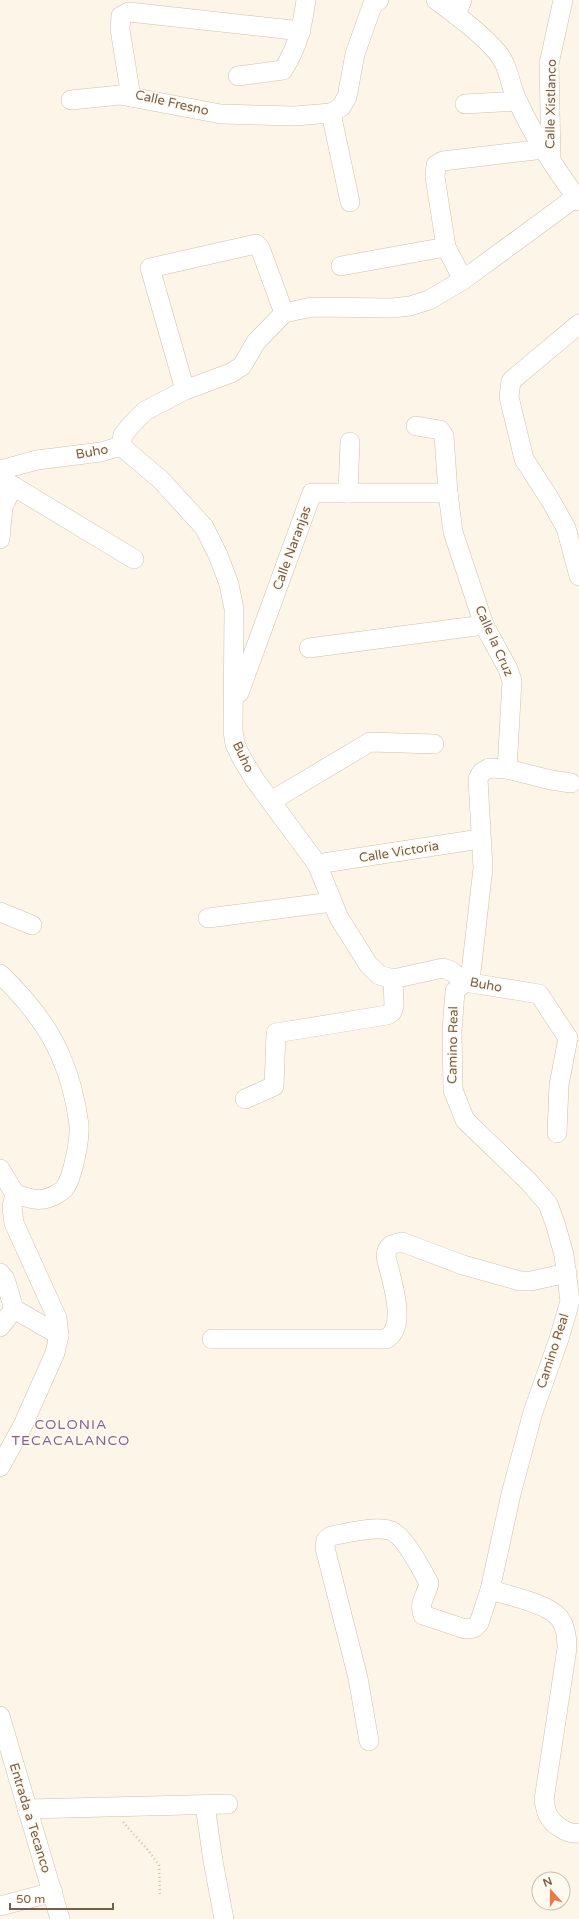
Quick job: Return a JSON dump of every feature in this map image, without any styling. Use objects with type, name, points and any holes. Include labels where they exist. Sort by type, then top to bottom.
[{"type":"street","points":[[238,76],[283,70],[294,54],[302,31],[306,0]]},
{"type":"street","points":[[350,202],[331,113],[341,107],[347,97],[355,54],[372,6],[379,0]]},
{"type":"street","points":[[121,446],[123,435],[145,411],[185,390],[231,373],[242,366],[256,342],[284,313],[312,307],[392,308],[410,306],[429,300],[462,280],[576,194],[547,155],[517,101],[508,70],[497,52],[459,8],[436,0]]},
{"type":"street","name":"Calle Xistlanco","points":[[547,155],[549,64],[563,0]]},
{"type":"street","name":"Calle Fresno","points":[[302,31],[129,12],[121,16],[120,29],[131,97],[221,114],[295,116],[331,113]]},
{"type":"street","points":[[71,100],[120,95],[131,97]]},
{"type":"street","points":[[465,104],[517,101]]},
{"type":"street","points":[[462,280],[446,247],[435,177],[436,165],[443,160],[547,155]]},
{"type":"street","points":[[185,390],[150,268],[256,244],[260,248],[284,313]]},
{"type":"street","points":[[341,266],[446,247]]},
{"type":"street","points":[[579,324],[511,381],[509,397],[524,460],[551,501],[566,528],[579,576]]},
{"type":"street","name":"Calle la Cruz","points":[[416,426],[440,430],[444,436],[448,493],[453,532],[484,625],[508,668],[512,681],[507,768]]},
{"type":"street","points":[[348,493],[350,442]]},
{"type":"street","name":"Buho","points":[[0,470],[37,460],[101,452],[121,446],[161,480],[204,527],[218,555],[228,584],[234,609],[233,731],[235,744],[240,757],[317,864],[340,918],[368,964],[379,975],[393,979],[443,968],[451,971],[466,982],[539,994],[574,1039]]},
{"type":"street","points":[[0,539],[6,482],[134,559]]},
{"type":"street","name":"Calle Naranjas","points":[[234,708],[312,493],[448,493]]},
{"type":"street","points":[[309,648],[484,625]]},
{"type":"street","points":[[271,801],[370,742],[434,744]]},
{"type":"street","points":[[466,982],[471,972],[483,868],[480,839],[478,779],[481,773],[489,768],[507,768],[551,780],[571,783]]},
{"type":"street","name":"Calle Victoria","points":[[317,864],[480,839]]},
{"type":"street","points":[[208,918],[332,902]]},
{"type":"street","points":[[0,912],[32,925]]},
{"type":"street","points":[[0,974],[31,1008],[50,1035],[61,1057],[70,1082],[79,1126],[75,1163],[64,1189],[48,1198],[36,1200],[15,1194],[0,1169]]},
{"type":"street","points":[[245,1099],[274,1086],[276,1033],[387,1015],[392,1012],[394,1006],[393,979]]},
{"type":"street","name":"Camino Real","points":[[369,1741],[358,1678],[325,1548],[326,1540],[331,1536],[381,1528],[395,1533],[399,1536],[429,1583],[428,1590],[421,1602],[421,1609],[424,1615],[465,1629],[474,1628],[479,1623],[490,1590],[533,1412],[559,1339],[570,1301],[570,1261],[548,1204],[529,1182],[465,1120],[453,1090],[452,1031],[455,990],[466,982]]},
{"type":"street","points":[[557,1132],[559,1085],[574,1039]]},
{"type":"street","points":[[0,1467],[23,1425],[55,1353],[59,1335],[57,1318],[14,1223],[12,1207],[15,1194]]},
{"type":"street","points":[[212,1339],[386,1339],[392,1336],[396,1327],[398,1312],[386,1256],[386,1249],[392,1244],[402,1242],[463,1265],[520,1281],[531,1281],[570,1261]]},
{"type":"street","points":[[0,1273],[5,1279],[14,1309],[59,1335]]},
{"type":"street","points":[[0,1327],[14,1309]]},
{"type":"street","points":[[490,1590],[551,1610],[560,1619],[566,1633],[567,1648],[544,1800],[548,1816],[559,1827],[572,1834],[579,1833]]},
{"type":"street","name":"Entrada a Tecanco","points":[[0,1716],[60,1919]]},
{"type":"street","points":[[27,1809],[228,1804]]},
{"type":"street","points":[[205,1805],[213,1861],[224,1919]]},
{"type":"street","points":[[0,1906],[53,1892]]},
{"type":"path","points":[[110,1807],[159,1865],[160,1896]]},
{"type":"district","name":"COLONIA TECACALANCO","points":[[71,1432]]}]
